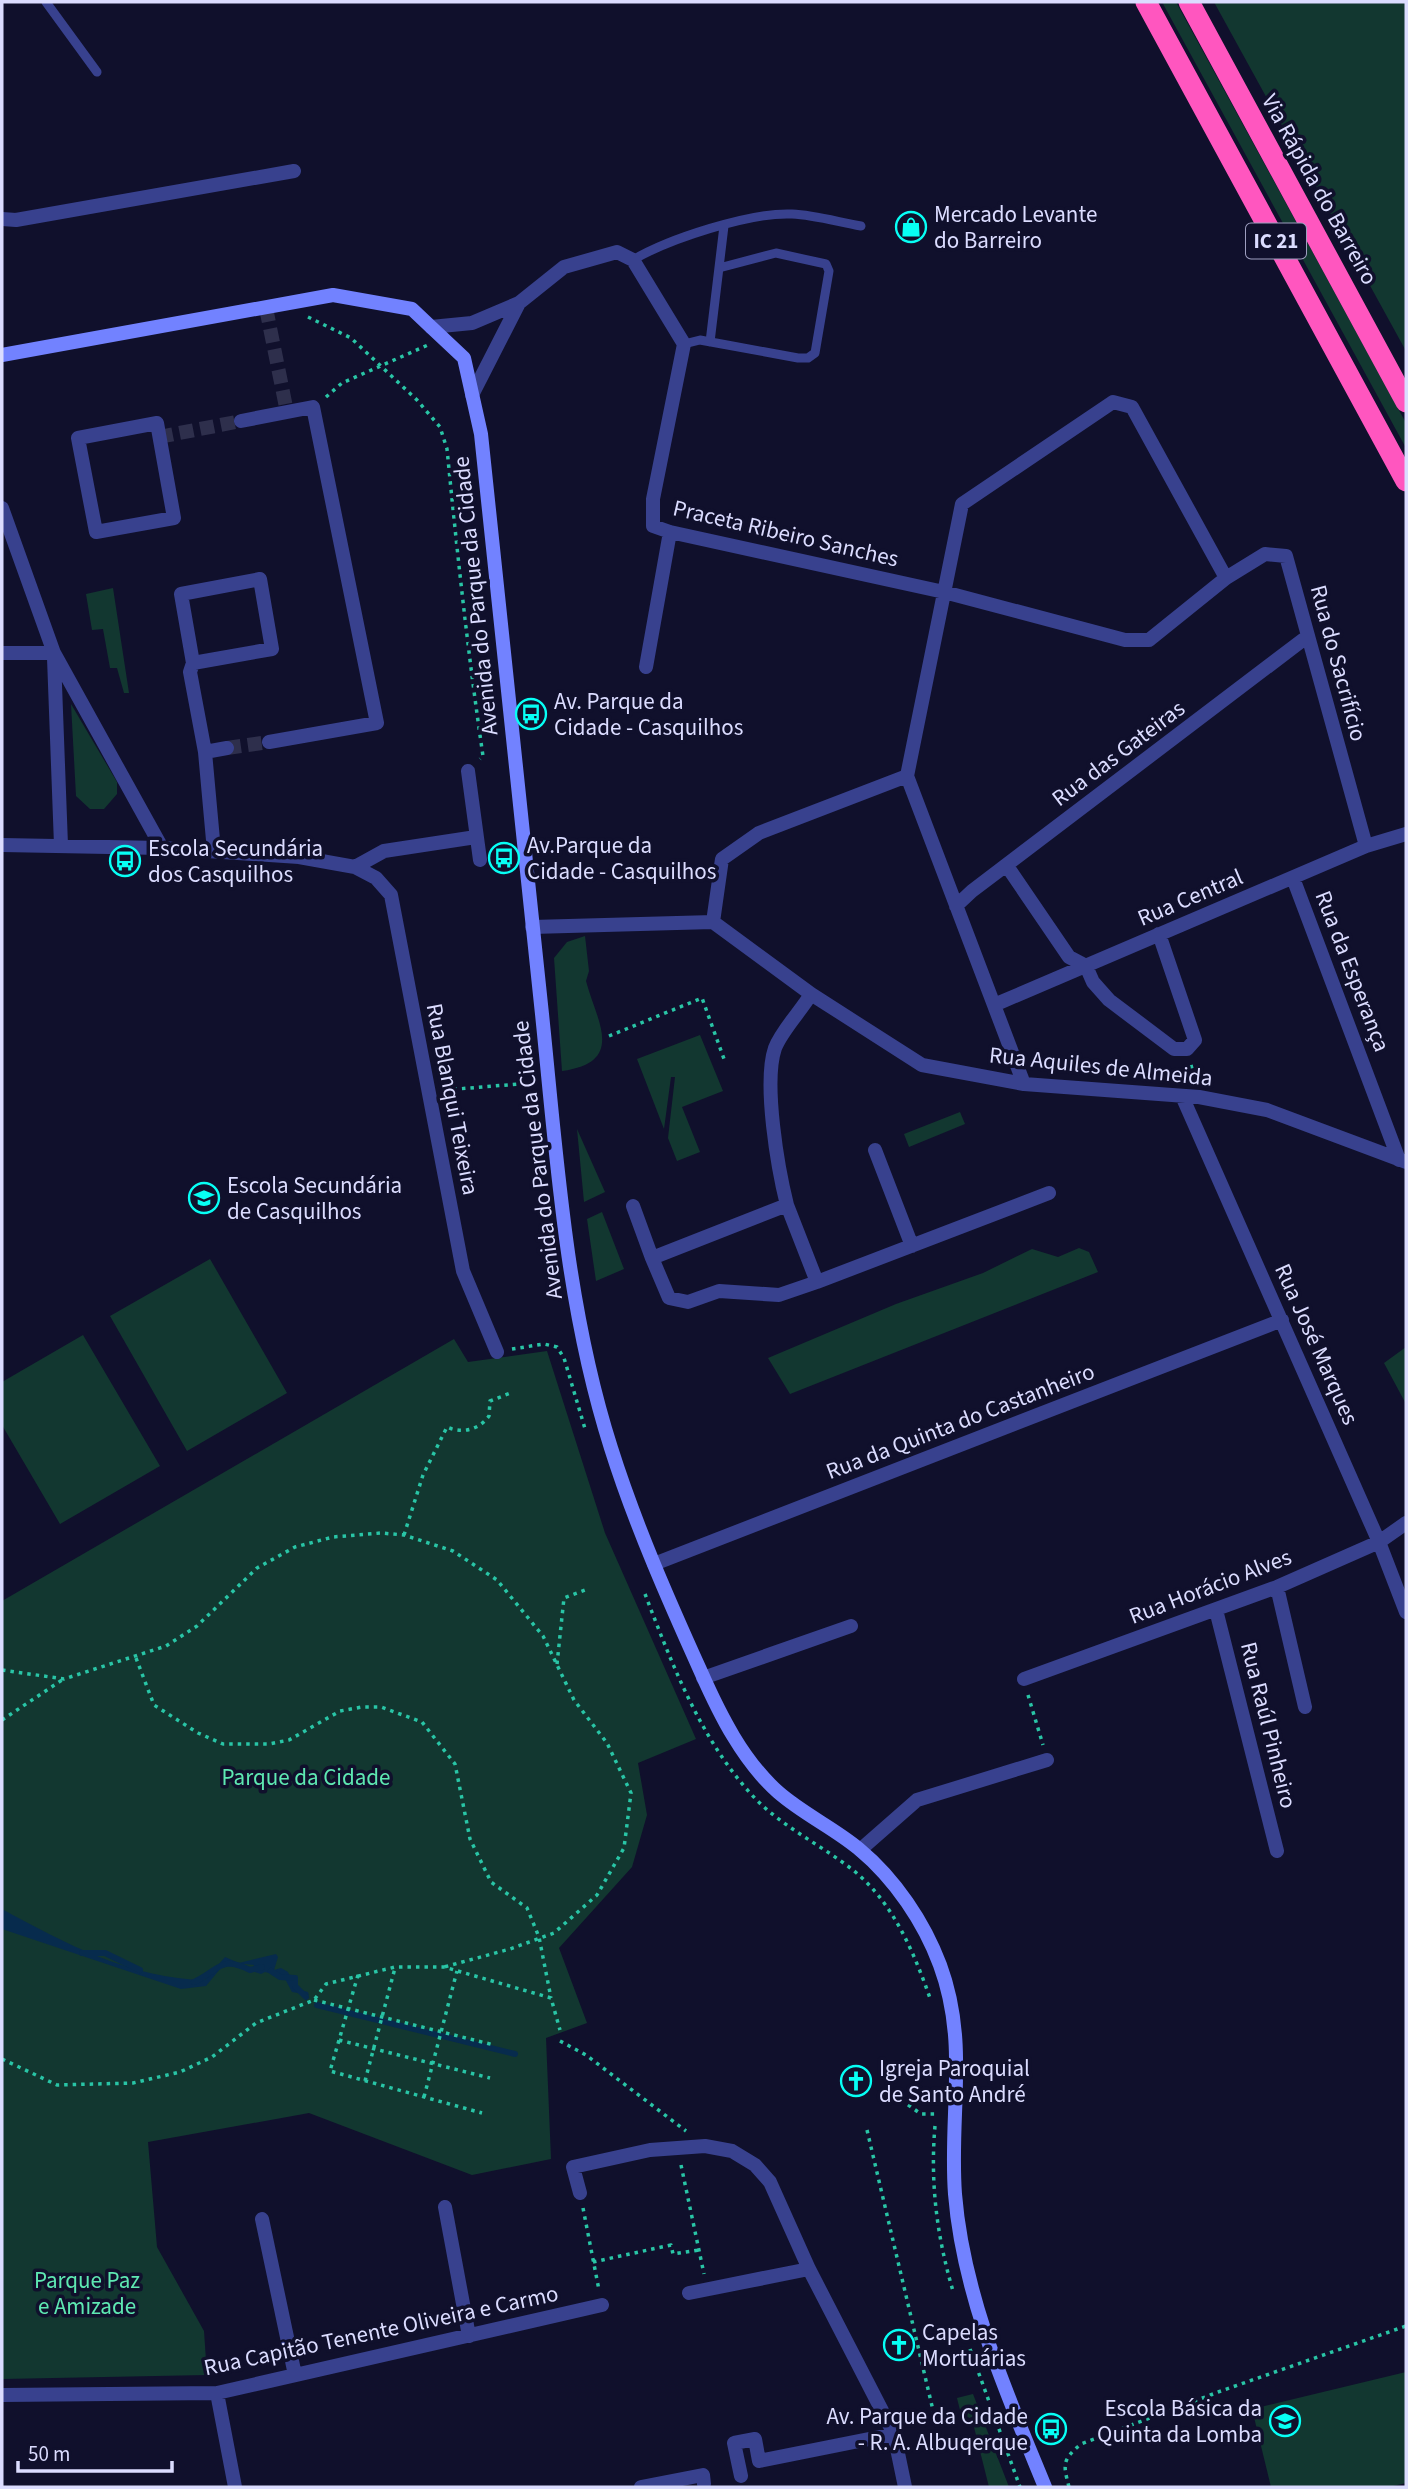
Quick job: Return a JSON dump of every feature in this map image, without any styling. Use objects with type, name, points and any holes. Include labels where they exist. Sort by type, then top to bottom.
[{"type":"highway","name":"IC 21","points":[[1146,2],[1406,481]]},
{"type":"highway","name":"Via Rápida do Barreiro","points":[[1189,2],[1406,401]]},
{"type":"street","points":[[2,219],[16,220],[294,171]]},
{"type":"street","points":[[436,331],[472,323],[519,303],[564,267],[617,252],[633,260],[684,344]]},
{"type":"street","name":"Avenida do Parque da Cidade","points":[[2,355],[333,295],[412,309],[464,358],[481,434],[567,1262],[610,1446],[654,1564],[704,1678],[744,1753],[778,1792],[860,1850],[914,1913],[932,1942],[944,1975],[958,2040],[953,2140],[955,2197],[964,2255],[1000,2371],[1045,2487]]},
{"type":"street","points":[[472,395],[519,303]]},
{"type":"street","name":"Praceta Ribeiro Sanches","points":[[684,344],[653,499],[653,526],[944,593],[1125,640],[1149,640],[1226,578]]},
{"type":"street","points":[[1024,1084],[906,776],[962,504],[1113,402],[1132,407],[1226,578]]},
{"type":"street","points":[[241,421],[313,407],[377,723],[269,742]]},
{"type":"street","points":[[157,423],[174,518],[96,533],[78,438],[157,423]]},
{"type":"street","points":[[4,517],[54,653],[162,848]]},
{"type":"street","points":[[646,667],[670,532]]},
{"type":"street","name":"Rua do Sacrifício","points":[[1226,578],[1265,554],[1286,556],[1366,846]]},
{"type":"street","points":[[194,663],[272,649],[260,579],[181,594],[194,663],[190,672],[205,752],[214,851]]},
{"type":"street","name":"Rua das Gateiras","points":[[956,906],[972,891],[1308,636]]},
{"type":"street","points":[[2,653],[54,653]]},
{"type":"street","points":[[54,653],[61,845]]},
{"type":"street","points":[[205,752],[227,748]]},
{"type":"street","points":[[468,771],[480,860]]},
{"type":"street","points":[[532,927],[713,922],[722,859],[759,833],[906,776]]},
{"type":"street","name":"Rua Central","points":[[994,1005],[1366,846],[1406,834]]},
{"type":"street","points":[[2,845],[214,851],[299,857],[355,867],[384,851],[477,837]]},
{"type":"street","points":[[1007,866],[1069,957],[1086,966],[1093,982],[1109,1000],[1174,1049],[1187,1049],[1195,1040],[1159,934]]},
{"type":"street","name":"Rua Blanqui Teixeira","points":[[355,867],[376,877],[391,895],[463,1271],[497,1352]]},
{"type":"street","name":"Rua da Esperança","points":[[1293,877],[1403,1161]]},
{"type":"street","name":"Rua Aquiles de Almeida","points":[[713,922],[811,994],[922,1065],[1024,1084],[1199,1097],[1267,1110],[1403,1161]]},
{"type":"street","points":[[811,994],[775,1048],[773,1112],[779,1173],[787,1205],[817,1282]]},
{"type":"street","name":"Rua José Marques","points":[[1182,1096],[1379,1542],[1406,1612]]},
{"type":"street","points":[[875,1150],[912,1246]]},
{"type":"street","points":[[633,1206],[669,1298],[688,1302],[719,1291],[779,1295],[1049,1193]]},
{"type":"street","points":[[652,1258],[787,1205]]},
{"type":"street","name":"Rua da Quinta do Castanheiro","points":[[654,1564],[1282,1320]]},
{"type":"street","name":"Rua Horácio Alves","points":[[1024,1679],[1277,1587],[1379,1542],[1406,1523]]},
{"type":"street","points":[[1277,1587],[1305,1707]]},
{"type":"street","name":"Rua Raúl Pinheiro","points":[[1216,1609],[1277,1851]]},
{"type":"street","points":[[704,1678],[851,1626]]},
{"type":"street","points":[[860,1850],[917,1800],[1047,1760]]},
{"type":"street","points":[[580,2193],[573,2166],[650,2150],[705,2146],[732,2151],[755,2165],[770,2182],[809,2269],[894,2434],[905,2487]]},
{"type":"street","points":[[445,2207],[470,2336]]},
{"type":"street","points":[[261,2219],[295,2375]]},
{"type":"street","points":[[689,2294],[809,2269]]},
{"type":"street","name":"Rua Capitão Tenente Oliveira e Carmo","points":[[2,2395],[217,2393],[601,2305]]},
{"type":"street","points":[[217,2393],[235,2487]]},
{"type":"street","points":[[741,2476],[734,2443],[755,2439],[759,2461],[894,2434]]},
{"type":"street","points":[[641,2487],[703,2479]]},
{"type":"lane","points":[[46,2],[97,72]]},
{"type":"lane","points":[[633,260],[649,250],[767,215],[793,214],[861,226]]},
{"type":"lane","points":[[710,342],[724,226]]},
{"type":"lane","points":[[684,344],[700,340],[808,358],[815,353],[829,271],[826,264],[815,259],[776,253],[719,268]]},
{"type":"path","points":[[302,315],[351,338],[417,400],[440,428],[447,449],[462,602],[470,638],[483,756],[468,771]]},
{"type":"path","points":[[313,407],[342,383],[381,368],[436,331]]},
{"type":"path","points":[[609,1036],[702,998],[724,1059]]},
{"type":"path","points":[[1187,1049],[1199,1097]]},
{"type":"path","points":[[429,1092],[549,1082]]},
{"type":"path","points":[[497,1352],[544,1344],[557,1347],[564,1358],[587,1433]]},
{"type":"path","points":[[404,1535],[423,1475],[447,1427],[455,1431],[472,1429],[489,1416],[490,1401],[513,1392]]},
{"type":"path","points":[[2,1720],[64,1679],[136,1658],[166,1646],[197,1626],[257,1568],[295,1547],[333,1537],[381,1533],[404,1535],[453,1550],[497,1580],[543,1636],[574,1700],[607,1743],[631,1793],[624,1848],[597,1895],[554,1933],[510,1950],[444,1967],[395,1967],[326,1984],[314,2000],[256,2022],[212,2057],[190,2067],[134,2083],[57,2085],[2,2059]]},
{"type":"path","points":[[643,1588],[671,1663],[724,1761],[775,1818],[852,1869],[881,1900],[913,1950],[932,2006]]},
{"type":"path","points":[[557,1664],[564,1598],[587,1589]]},
{"type":"path","points":[[136,1658],[155,1705],[198,1733],[223,1744],[269,1744],[289,1740],[340,1711],[362,1707],[382,1707],[422,1722],[455,1764],[470,1839],[491,1882],[527,1908],[539,1937],[560,2030]]},
{"type":"path","points":[[2,1670],[64,1679]]},
{"type":"path","points":[[1024,1679],[1047,1760]]},
{"type":"path","points":[[365,2081],[395,1967]]},
{"type":"path","points":[[444,1967],[551,1998]]},
{"type":"path","points":[[424,2097],[457,1971]]},
{"type":"path","points":[[358,1975],[330,2071],[482,2113]]},
{"type":"path","points":[[314,2000],[494,2045]]},
{"type":"path","points":[[339,2040],[490,2078]]},
{"type":"path","points":[[560,2041],[633,2089],[705,2146]]},
{"type":"path","points":[[901,2100],[921,2114],[936,2114]]},
{"type":"path","points":[[937,2104],[932,2159],[935,2214],[944,2261],[956,2301]]},
{"type":"path","points":[[867,2130],[936,2423]]},
{"type":"path","points":[[679,2156],[707,2290]]},
{"type":"path","points":[[580,2193],[601,2305]]},
{"type":"path","points":[[593,2262],[671,2245],[673,2254],[699,2250]]},
{"type":"path","points":[[1069,2487],[1064,2468],[1067,2456],[1081,2444],[1406,2326]]},
{"type":"path","points":[[968,2340],[984,2393],[1020,2487]]},
{"type":"green space","points":[[1162,2],[1176,2],[1406,423],[1406,448]]},
{"type":"green space","points":[[1214,2],[1406,2],[1406,351]]},
{"type":"green space","points":[[113,588],[129,693],[124,693],[117,668],[110,668],[103,629],[92,630],[86,594]]},
{"type":"green space","points":[[71,704],[117,782],[117,794],[104,809],[90,809],[76,796]]},
{"type":"green space","points":[[585,936],[589,971],[586,981],[600,1024],[601,1049],[595,1059],[582,1066],[562,1071],[554,958],[567,942]]},
{"type":"green space","points":[[700,1035],[723,1091],[682,1107],[700,1152],[677,1161],[668,1138],[675,1077],[671,1077],[664,1129],[637,1059]]},
{"type":"green space","points":[[960,1112],[965,1124],[909,1147],[904,1134]]},
{"type":"green space","points":[[577,1129],[605,1192],[584,1202]]},
{"type":"green space","points":[[602,1212],[624,1269],[596,1281],[587,1219]]},
{"type":"green space","points":[[1079,1248],[1089,1252],[1098,1272],[790,1394],[768,1358],[896,1304],[983,1273],[1032,1249],[1058,1257]]},
{"type":"green space","points":[[210,1259],[287,1393],[187,1451],[110,1316]]},
{"type":"green space","points":[[83,1335],[160,1466],[60,1524],[2,1425],[2,1382]]},
{"type":"green space","name":"Parque da Cidade","points":[[454,1339],[468,1362],[547,1351],[605,1533],[696,1739],[638,1763],[647,1815],[632,1867],[559,1948],[587,2023],[546,2038],[551,2159],[472,2175],[309,2113],[148,2142],[157,2247],[204,2331],[207,2375],[2,2379],[2,1601]]},
{"type":"green space","points":[[1406,1347],[1406,1404],[1384,1363]]},
{"type":"green space","points":[[1406,2372],[1406,2483],[1389,2487],[1271,2487],[1252,2409]]},
{"type":"green space","points":[[973,2394],[1009,2487],[989,2487],[972,2419],[961,2414],[957,2398]]},
{"type":"water","points":[[2,1909],[99,1957],[151,1973],[178,1978],[205,1980],[225,1957],[239,1963],[276,1954],[278,1957],[274,1970],[281,1968],[288,1972],[296,1989],[308,1992],[309,1995],[292,1992],[284,1977],[252,1971],[254,1965],[245,1964],[238,1968],[225,1963],[206,1986],[181,1989],[2,1929]]},
{"type":"waterway","points":[[82,1953],[105,1953],[140,1970]]},
{"type":"waterway","points":[[194,1982],[226,1964],[250,1970],[262,1967]]},
{"type":"waterway","points":[[271,1971],[280,1977],[295,1978],[295,1986],[306,1997]]},
{"type":"waterway","points":[[317,2005],[515,2054]]},
{"type":"tunnel","points":[[266,308],[287,412]]},
{"type":"tunnel","points":[[159,437],[241,421]]},
{"type":"tunnel","points":[[227,748],[269,742]]},
{"type":"place","name":"Mercado Levante do Barreiro","points":[[911,227]]},
{"type":"place","name":"Av. Parque da Cidade - Casquilhos","points":[[531,714]]},
{"type":"place","name":"Av.Parque da Cidade - Casquilhos","points":[[504,858]]},
{"type":"place","name":"Escola Secundária dos Casquilhos","points":[[125,861]]},
{"type":"place","name":"Escola Secundária de Casquilhos","points":[[204,1198]]},
{"type":"place","name":"Igreja Paroquial de Santo André","points":[[856,2081]]},
{"type":"place","name":"Capelas Mortuárias","points":[[899,2345]]},
{"type":"place","name":"Escola Básica da Quinta da Lomba","points":[[1285,2421]]},
{"type":"place","name":"Av. Parque da Cidade - R. A. Albuqerque","points":[[1051,2429]]},
{"type":"park label","name":"Parque Paz e Amizade","points":[[87,2293]]}]
